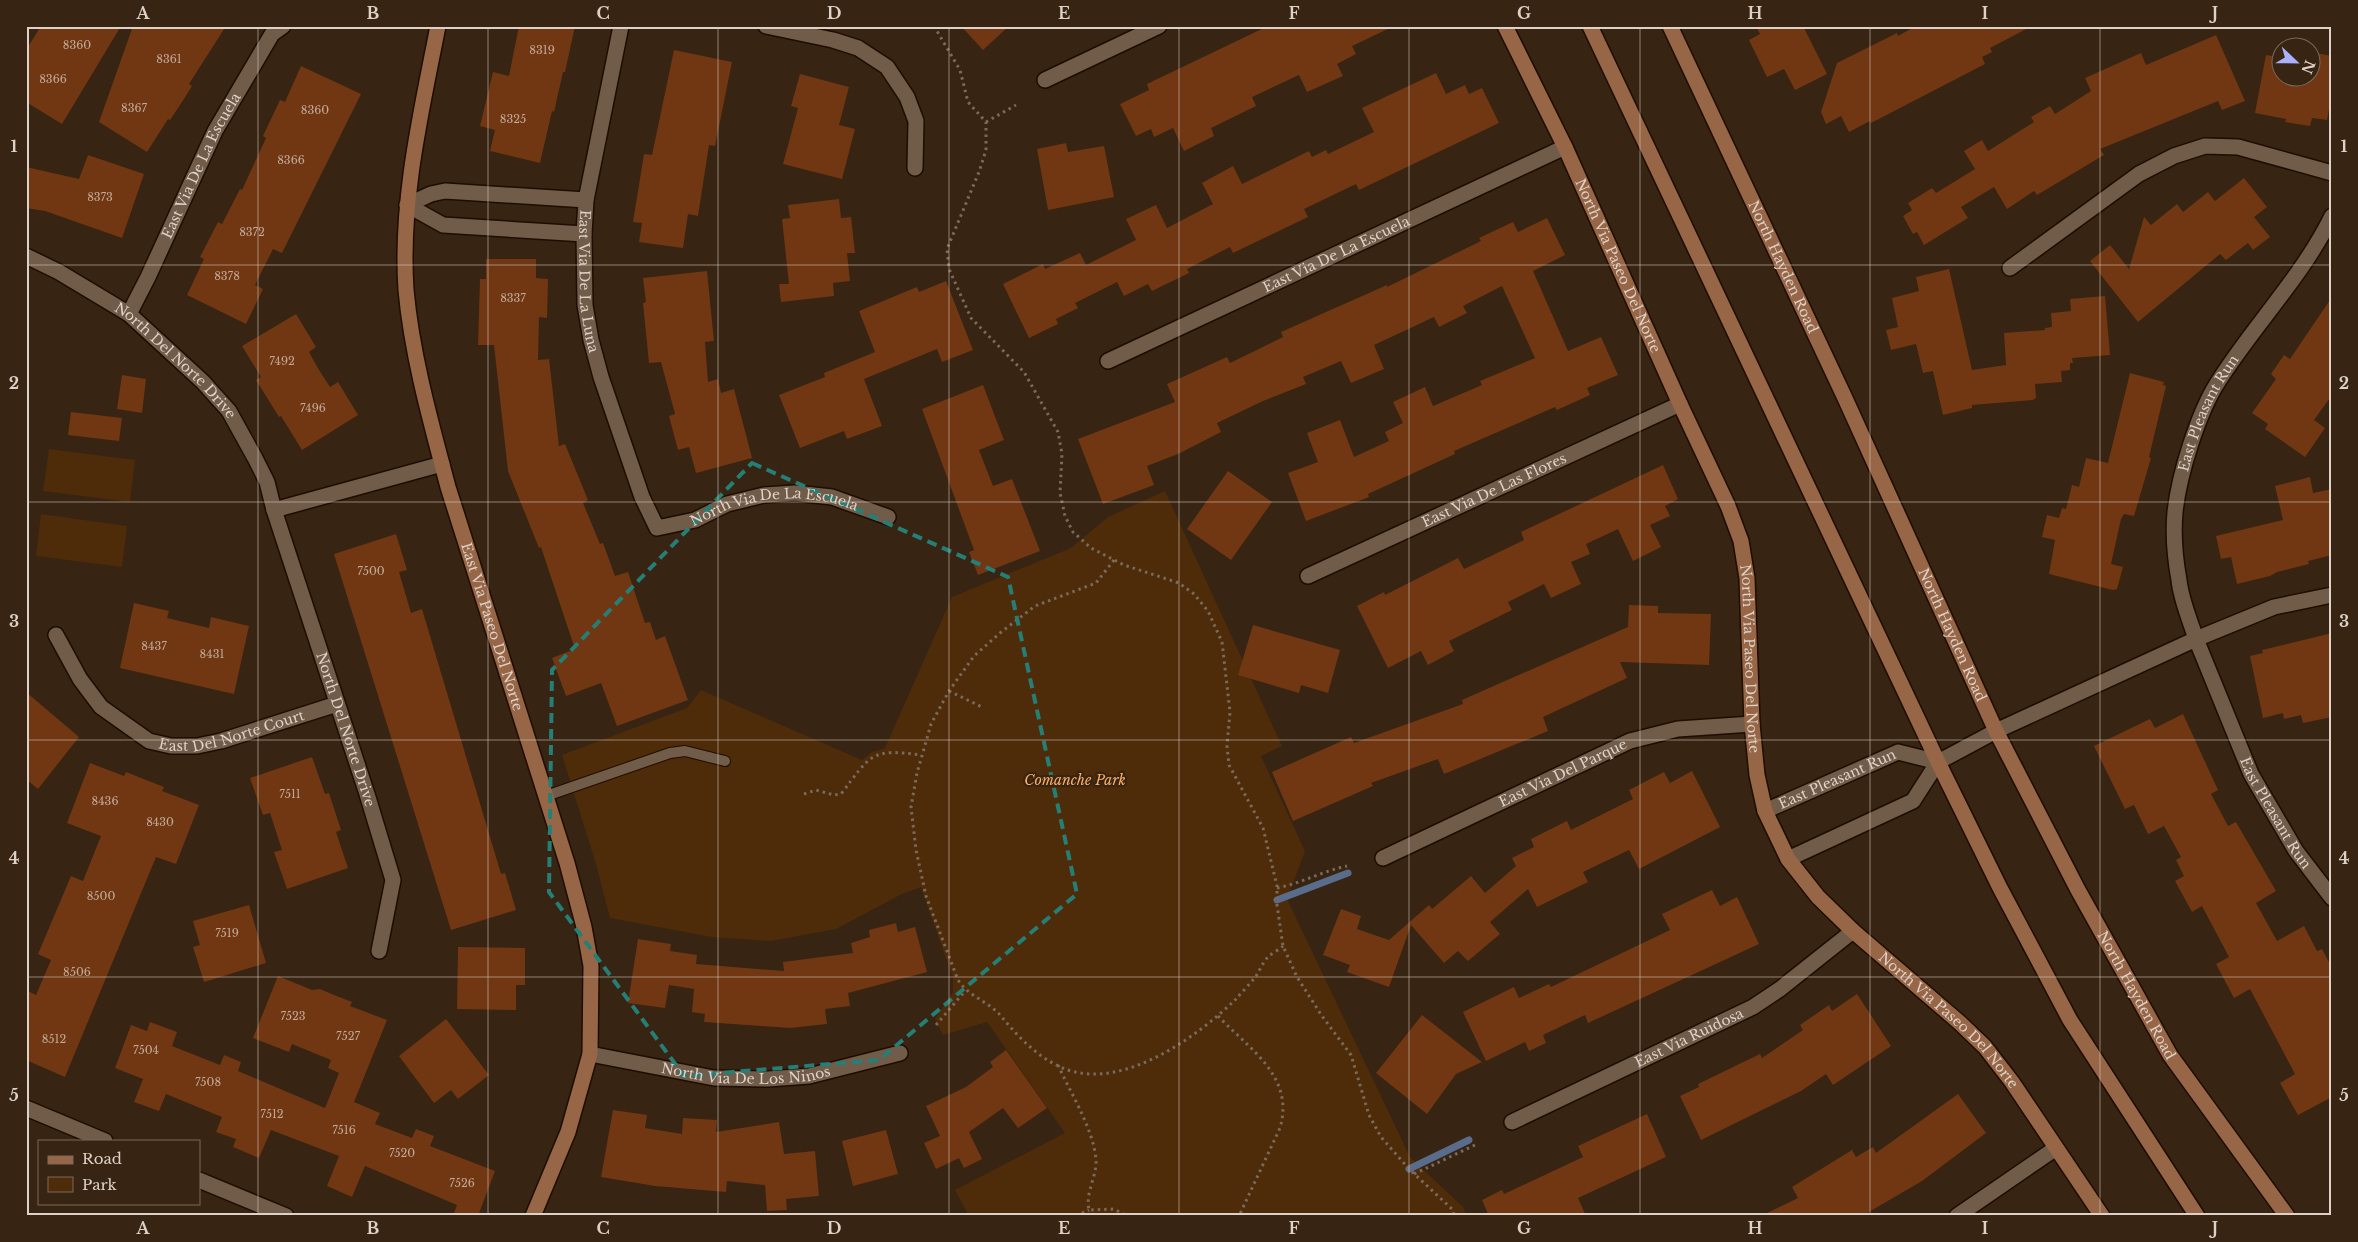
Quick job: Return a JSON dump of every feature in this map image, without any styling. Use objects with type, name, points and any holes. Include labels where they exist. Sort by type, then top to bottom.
[{"type":"main road","name":"East Via Paseo Del Norte","points":[[438,26],[412,162],[407,205],[408,298],[413,341],[442,464],[546,796],[584,927],[591,966],[590,1054],[568,1132],[533,1216]]},
{"type":"main road","name":"North Via Paseo Del Norte","points":[[1505,26],[1565,147],[1680,404],[1728,506],[1741,541],[1747,578],[1752,724],[1757,775],[1765,811],[1788,859],[1818,897],[1853,931],[1960,1023],[1985,1047],[2012,1082],[2102,1216]]},
{"type":"main road","points":[[1590,26],[1938,762],[2000,888],[2070,1020],[2196,1216]]},
{"type":"main road","name":"North Hayden Road","points":[[1670,26],[1844,396],[1996,731],[2078,890],[2170,1055],[2287,1216]]},
{"type":"street","name":"East Via De La Escuela","points":[[129,314],[148,277],[215,130],[272,34],[283,26]]},
{"type":"street","name":"East Via De La Luna","points":[[621,26],[586,200],[584,234],[585,305],[591,340],[642,497],[657,528]]},
{"type":"street","points":[[766,26],[833,40],[858,48],[887,67],[907,97],[916,122],[915,168]]},
{"type":"street","points":[[1045,80],[1159,26]]},
{"type":"street","points":[[2010,268],[2139,174],[2174,156],[2205,146],[2238,147],[2332,173]]},
{"type":"street","name":"East Via De La Escuela","points":[[1108,361],[1565,147]]},
{"type":"street","points":[[407,205],[431,194],[445,191],[586,200]]},
{"type":"street","points":[[407,205],[443,225],[584,234]]},
{"type":"street","name":"East Pleasant Run","points":[[2332,216],[2302,269],[2218,383],[2201,418],[2186,463],[2175,511],[2175,549],[2179,583],[2196,639],[2251,774],[2296,852],[2332,898]]},
{"type":"street","name":"North Del Norte Drive","points":[[26,256],[59,272],[129,314],[203,382],[229,411],[267,482],[274,510],[367,794],[393,880],[379,951]]},
{"type":"street","name":"East Via De Las Flores","points":[[1308,576],[1680,404]]},
{"type":"street","points":[[274,510],[442,464]]},
{"type":"street","name":"North Via De La Escuela","points":[[657,528],[695,520],[727,504],[764,496],[795,493],[832,497],[888,516]]},
{"type":"street","points":[[1788,859],[1913,801],[1938,762],[1996,731],[2196,639],[2274,607],[2332,596]]},
{"type":"street","name":"East Del Norte Court","points":[[56,635],[80,679],[101,707],[149,741],[171,746],[197,746],[221,741],[337,704]]},
{"type":"street","name":"East Via Del Parque","points":[[1383,858],[1630,741],[1678,729],[1752,724]]},
{"type":"street","name":"East Pleasant Run","points":[[1765,811],[1898,752],[1938,762]]},
{"type":"street","name":"East Via Ruidosa","points":[[1512,1122],[1753,1008],[1853,931]]},
{"type":"street","name":"North Via De Los Ninos","points":[[590,1054],[714,1078],[768,1079],[809,1076],[900,1053]]},
{"type":"street","points":[[26,1108],[103,1140]]},
{"type":"street","points":[[1957,1216],[2056,1148]]},
{"type":"street","points":[[200,1180],[286,1216]]},
{"type":"lane","points":[[546,796],[654,757],[685,751],[725,761]]},
{"type":"path","points":[[934,26],[960,70],[968,102],[986,122],[986,150],[979,172],[947,249],[949,269],[971,318],[1024,372],[1058,432],[1062,454],[1060,494],[1065,516],[1073,532],[1091,548],[1114,560],[1179,583],[1194,594],[1208,612],[1222,642],[1230,712],[1227,746],[1229,764],[1263,828],[1277,888],[1276,905],[1284,946],[1297,977],[1322,1016],[1352,1055],[1369,1116],[1381,1137],[1414,1174],[1453,1210],[1454,1216]]},
{"type":"path","points":[[986,122],[1016,105]]},
{"type":"path","points":[[1114,560],[1096,582],[1034,606],[974,656],[949,691],[931,724],[921,755],[911,807],[916,850],[926,896],[958,980],[965,991],[998,1012],[1018,1036],[1058,1066],[1083,1073],[1103,1074],[1123,1070],[1150,1060],[1189,1038],[1218,1016],[1255,978],[1268,957],[1284,946]]},
{"type":"path","points":[[949,691],[984,708]]},
{"type":"path","points":[[804,794],[816,790],[834,795],[841,794],[871,757],[883,752],[921,755]]},
{"type":"path","points":[[1277,888],[1299,884],[1312,877],[1347,866]]},
{"type":"path","points":[[936,1025],[965,991]]},
{"type":"path","points":[[1218,1016],[1270,1069],[1282,1090],[1284,1101],[1284,1113],[1280,1128],[1239,1216]]},
{"type":"path","points":[[1058,1066],[1094,1148],[1096,1169],[1088,1210]]},
{"type":"path","points":[[1414,1174],[1475,1145]]},
{"type":"path","points":[[1076,1216],[1088,1210],[1114,1209],[1127,1216]]},
{"type":"highlighted area","points":[[752,463],[1008,577],[1077,894],[879,1060],[684,1076],[549,892],[552,670]]},
{"type":"green space","points":[[49,449],[135,460],[130,502],[43,491]]},
{"type":"green space","name":"Comanche Park","points":[[1165,491],[1282,746],[1261,756],[1305,851],[1287,899],[1410,1157],[1463,1207],[1467,1216],[969,1216],[955,1190],[1065,1133],[987,1022],[943,1035],[935,1019],[953,992],[953,978],[921,887],[902,894],[836,929],[771,941],[712,937],[610,918],[596,864],[562,755],[687,708],[701,690],[862,760],[872,752],[885,748],[952,597],[1071,548],[1108,517]]},
{"type":"green space","points":[[41,514],[127,526],[122,567],[36,556]]},
{"type":"building","points":[[41,26],[121,26],[62,124],[26,102],[26,50]]},
{"type":"building","points":[[133,26],[226,26],[189,84],[192,86],[182,102],[170,120],[168,119],[147,152],[99,122]]},
{"type":"building","points":[[519,26],[575,26],[565,72],[563,72],[554,112],[552,111],[540,163],[490,151],[495,130],[480,126],[493,72],[509,76]]},
{"type":"building","points":[[961,26],[1009,26],[983,50]]},
{"type":"building","points":[[1268,26],[1394,26],[1352,46],[1356,54],[1337,64],[1343,76],[1307,92],[1299,75],[1252,97],[1256,106],[1211,128],[1214,136],[1184,151],[1173,128],[1154,137],[1151,129],[1136,136],[1120,104],[1149,90],[1147,84]]},
{"type":"building","points":[[1756,26],[1803,26],[1827,74],[1795,90],[1784,69],[1767,77],[1749,40],[1760,34]]},
{"type":"building","points":[[1916,26],[2032,26],[1990,48],[1992,52],[1982,57],[1985,64],[1871,123],[1870,121],[1849,132],[1841,116],[1826,124],[1821,112],[1837,63],[1897,33],[1898,36]]},
{"type":"building","points":[[2216,35],[2245,101],[2222,110],[2218,101],[2100,149],[2104,155],[2037,195],[2034,191],[2007,209],[1994,187],[1961,207],[1968,218],[1924,245],[1917,232],[1913,234],[1903,216],[1912,210],[1908,203],[1932,188],[1936,193],[1975,169],[1964,151],[1982,140],[1988,151],[2034,122],[2031,117],[2050,106],[2055,114],[2091,91],[2085,78],[2141,53],[2146,65]]},
{"type":"building","points":[[674,50],[732,62],[715,146],[709,145],[698,216],[688,214],[683,248],[639,242],[642,223],[633,222],[644,154],[652,155]]},
{"type":"building","points":[[2320,54],[2332,56],[2332,93],[2327,120],[2312,118],[2310,126],[2285,122],[2286,119],[2255,113],[2266,55],[2270,56],[2270,88],[2320,88]]},
{"type":"building","points":[[301,66],[361,94],[282,253],[273,249],[255,285],[263,289],[246,324],[187,295],[204,259],[200,257],[218,222],[222,224],[240,189],[242,190],[266,138],[263,136],[280,100],[285,102]]},
{"type":"building","points":[[1436,73],[1446,94],[1465,85],[1469,94],[1482,88],[1499,123],[1359,190],[1356,184],[1304,209],[1308,217],[1233,253],[1230,247],[1187,269],[1189,273],[1152,291],[1148,284],[1124,296],[1117,282],[1075,303],[1078,308],[1056,319],[1058,324],[1029,338],[1003,284],[1043,264],[1045,269],[1080,253],[1086,265],[1136,240],[1126,219],[1156,205],[1167,228],[1213,204],[1202,183],[1233,166],[1242,184],[1309,151],[1312,157],[1326,150],[1328,154],[1374,132],[1362,108]]},
{"type":"building","points":[[800,74],[849,87],[839,125],[855,129],[842,179],[783,164],[798,108],[791,106]]},
{"type":"building","points":[[1066,143],[1068,152],[1104,146],[1114,197],[1048,210],[1037,149]]},
{"type":"building","points":[[88,155],[144,174],[122,238],[45,211],[26,208],[26,167],[79,179]]},
{"type":"building","points":[[2244,178],[2267,207],[2254,217],[2270,237],[2253,250],[2248,243],[2226,260],[2220,254],[2138,322],[2090,261],[2110,245],[2129,269],[2144,217],[2151,225],[2177,204],[2183,212],[2208,192],[2215,201]]},
{"type":"building","points":[[839,199],[841,218],[851,217],[855,253],[847,253],[850,281],[833,283],[834,296],[781,302],[779,284],[789,284],[782,219],[790,218],[788,205]]},
{"type":"building","points":[[1547,218],[1565,255],[1533,271],[1568,351],[1601,337],[1618,375],[1587,388],[1590,395],[1557,410],[1555,407],[1454,451],[1455,454],[1368,494],[1369,497],[1306,521],[1288,473],[1318,462],[1307,433],[1340,420],[1354,457],[1389,441],[1385,432],[1403,423],[1393,402],[1425,387],[1433,406],[1482,385],[1480,381],[1535,358],[1502,286],[1463,306],[1467,313],[1439,327],[1434,317],[1374,345],[1384,369],[1351,383],[1341,361],[1303,377],[1306,384],[1263,401],[1217,423],[1221,432],[1178,454],[1147,466],[1154,485],[1103,504],[1078,439],[1175,402],[1167,384],[1227,357],[1230,363],[1283,337],[1281,332],[1387,285],[1387,287],[1481,241],[1479,238],[1513,222],[1518,232]]},
{"type":"building","points":[[486,259],[536,259],[536,278],[548,279],[547,318],[539,317],[538,360],[549,359],[559,446],[565,444],[588,500],[583,503],[600,544],[603,543],[615,576],[628,572],[645,623],[650,622],[656,640],[665,636],[688,700],[617,726],[601,683],[566,696],[552,658],[575,649],[541,547],[539,548],[508,471],[494,345],[478,345],[480,279],[486,279]]},
{"type":"building","points":[[1949,269],[1972,370],[2006,365],[2004,333],[2045,330],[2045,328],[2052,327],[2051,313],[2071,311],[2070,299],[2105,296],[2110,355],[2072,358],[2073,363],[2070,363],[2070,370],[2061,371],[2062,382],[2035,384],[2036,398],[2033,400],[1972,405],[1972,408],[1943,415],[1933,371],[1923,373],[1916,344],[1891,350],[1886,330],[1898,327],[1892,298],[1919,291],[1916,277]]},
{"type":"building","points":[[707,271],[714,341],[705,342],[708,382],[718,379],[721,393],[734,389],[752,458],[696,473],[689,447],[678,450],[669,416],[675,414],[661,362],[649,363],[643,303],[646,302],[643,278]]},
{"type":"building","points":[[946,281],[973,350],[942,362],[937,349],[864,379],[882,426],[847,439],[844,431],[800,448],[779,395],[825,377],[824,373],[875,352],[859,311],[917,287],[919,292]]},
{"type":"building","points":[[2332,297],[2332,395],[2314,420],[2325,428],[2305,457],[2265,429],[2268,424],[2252,413],[2276,379],[2271,374],[2284,355],[2290,359]]},
{"type":"building","points":[[296,314],[316,347],[309,352],[319,370],[330,387],[338,382],[358,415],[302,450],[256,380],[261,377],[242,346]]},
{"type":"building","points":[[2130,373],[2164,382],[2163,385],[2166,386],[2149,457],[2151,458],[2134,516],[2124,514],[2121,519],[2111,564],[2123,567],[2117,589],[2113,590],[2049,574],[2055,540],[2042,537],[2047,515],[2059,518],[2062,508],[2066,509],[2072,485],[2079,487],[2086,458],[2108,463]]},
{"type":"building","points":[[122,375],[146,379],[142,413],[117,409]]},
{"type":"building","points":[[983,385],[1004,440],[979,450],[993,486],[1012,479],[1040,551],[978,575],[969,552],[974,550],[922,409]]},
{"type":"building","points":[[71,412],[122,418],[119,441],[68,435]]},
{"type":"building","points":[[1663,465],[1678,499],[1665,506],[1670,516],[1650,525],[1661,547],[1633,561],[1618,529],[1586,544],[1590,554],[1571,562],[1581,584],[1551,598],[1544,584],[1508,602],[1512,610],[1449,641],[1454,651],[1428,665],[1421,651],[1388,668],[1357,606],[1384,592],[1385,595],[1458,558],[1464,569],[1524,540],[1521,532]]},
{"type":"building","points":[[1228,471],[1272,502],[1231,560],[1187,529]]},
{"type":"building","points":[[2310,477],[2313,493],[2332,489],[2332,555],[2308,561],[2309,564],[2277,572],[2270,576],[2237,584],[2231,557],[2221,559],[2216,536],[2283,520],[2275,486]]},
{"type":"building","points":[[396,534],[407,570],[399,572],[411,613],[422,609],[501,874],[505,873],[516,910],[451,930],[334,554]]},
{"type":"building","points":[[134,603],[169,611],[167,618],[209,628],[211,617],[249,626],[234,694],[120,668]]},
{"type":"building","points":[[1629,605],[1658,606],[1658,613],[1711,614],[1709,665],[1620,662],[1627,678],[1543,717],[1548,731],[1444,774],[1438,759],[1371,783],[1373,786],[1293,821],[1272,772],[1351,737],[1354,743],[1463,704],[1462,700],[1628,627]]},
{"type":"building","points":[[1253,625],[1340,650],[1328,693],[1301,685],[1299,693],[1238,675]]},
{"type":"building","points":[[2332,633],[2332,717],[2303,723],[2301,715],[2284,719],[2283,713],[2263,718],[2250,656],[2263,653],[2262,650]]},
{"type":"building","points":[[26,692],[79,737],[38,789],[26,779]]},
{"type":"building","points":[[2183,714],[2218,790],[2211,794],[2228,826],[2236,822],[2276,891],[2256,903],[2277,941],[2304,926],[2317,951],[2322,949],[2332,968],[2332,1097],[2298,1115],[2280,1083],[2295,1074],[2250,989],[2234,998],[2216,964],[2229,957],[2202,906],[2192,912],[2175,881],[2184,876],[2176,860],[2181,857],[2164,826],[2148,834],[2134,805],[2125,809],[2094,746],[2150,719],[2155,728]]},
{"type":"building","points":[[312,757],[325,794],[329,793],[341,830],[336,832],[348,868],[287,889],[274,852],[282,850],[270,813],[263,815],[250,778]]},
{"type":"building","points":[[90,763],[124,776],[126,772],[164,787],[162,791],[199,805],[176,864],[156,857],[65,1077],[26,1060],[26,990],[36,995],[51,960],[38,954],[71,876],[83,881],[101,836],[67,823]]},
{"type":"building","points":[[1692,771],[1720,827],[1639,869],[1629,850],[1583,872],[1588,882],[1537,907],[1528,889],[1490,922],[1500,934],[1468,961],[1458,951],[1444,963],[1411,925],[1389,987],[1347,972],[1350,965],[1323,955],[1341,909],[1361,916],[1357,929],[1389,940],[1429,905],[1432,909],[1471,876],[1485,893],[1516,866],[1512,858],[1534,847],[1531,839],[1567,821],[1571,830],[1633,799],[1629,790],[1664,772],[1670,783]]},
{"type":"building","points":[[1712,890],[1720,906],[1737,897],[1759,944],[1588,1023],[1585,1015],[1543,1035],[1546,1043],[1529,1051],[1525,1042],[1486,1061],[1463,1012],[1514,987],[1519,998],[1549,984],[1551,987],[1670,930],[1662,914]]},
{"type":"building","points":[[249,905],[266,963],[204,982],[193,947],[200,945],[193,921]]},
{"type":"building","points":[[896,923],[898,932],[915,927],[927,972],[848,993],[850,1006],[825,1009],[827,1024],[790,1028],[704,1022],[705,1014],[692,1012],[694,989],[669,985],[665,1008],[628,1003],[638,939],[671,944],[670,951],[697,955],[696,964],[784,971],[783,962],[853,953],[851,943],[870,937],[869,930]]},
{"type":"building","points":[[458,947],[525,948],[525,985],[516,985],[516,1010],[457,1009]]},
{"type":"building","points":[[278,976],[312,990],[320,989],[352,1002],[350,1006],[387,1020],[354,1102],[380,1113],[375,1124],[412,1138],[416,1129],[434,1136],[430,1146],[495,1171],[478,1216],[453,1216],[457,1205],[365,1166],[352,1197],[327,1186],[339,1156],[271,1130],[259,1158],[233,1147],[236,1139],[216,1132],[222,1117],[166,1094],[159,1111],[134,1102],[143,1079],[115,1068],[131,1025],[147,1031],[150,1022],[177,1032],[172,1046],[220,1065],[224,1055],[241,1062],[238,1071],[325,1108],[339,1073],[328,1068],[331,1060],[292,1044],[289,1052],[253,1038]]},
{"type":"building","points":[[1857,994],[1891,1046],[1833,1085],[1826,1074],[1801,1091],[1701,1140],[1680,1096],[1699,1087],[1698,1084],[1760,1054],[1762,1058],[1803,1030],[1800,1025],[1829,1005],[1832,1011]]},
{"type":"building","points":[[1422,1015],[1482,1062],[1456,1074],[1427,1114],[1376,1073]]},
{"type":"building","points":[[446,1019],[489,1075],[458,1099],[451,1090],[434,1103],[399,1056]]},
{"type":"building","points":[[1006,1050],[1047,1108],[1018,1128],[1003,1108],[969,1132],[982,1159],[964,1168],[959,1158],[936,1169],[924,1143],[940,1136],[926,1106],[966,1087],[993,1067],[990,1062]]},
{"type":"building","points":[[1958,1094],[1986,1133],[1922,1181],[1862,1216],[1761,1216],[1798,1198],[1792,1187],[1852,1150],[1856,1157],[1873,1147],[1876,1153]]},
{"type":"building","points":[[613,1110],[647,1115],[645,1128],[682,1134],[683,1118],[717,1120],[716,1132],[779,1122],[784,1154],[815,1151],[819,1196],[786,1199],[787,1210],[767,1211],[765,1185],[727,1181],[726,1192],[655,1186],[601,1177]]},
{"type":"building","points":[[1647,1114],[1666,1157],[1578,1198],[1586,1216],[1489,1216],[1482,1200],[1502,1190],[1504,1194],[1583,1157],[1578,1146]]},
{"type":"building","points":[[886,1130],[898,1174],[853,1186],[842,1141]]},
{"type":"waterway","points":[[1277,900],[1348,873]]},
{"type":"waterway","points":[[1409,1169],[1469,1140]]}]
